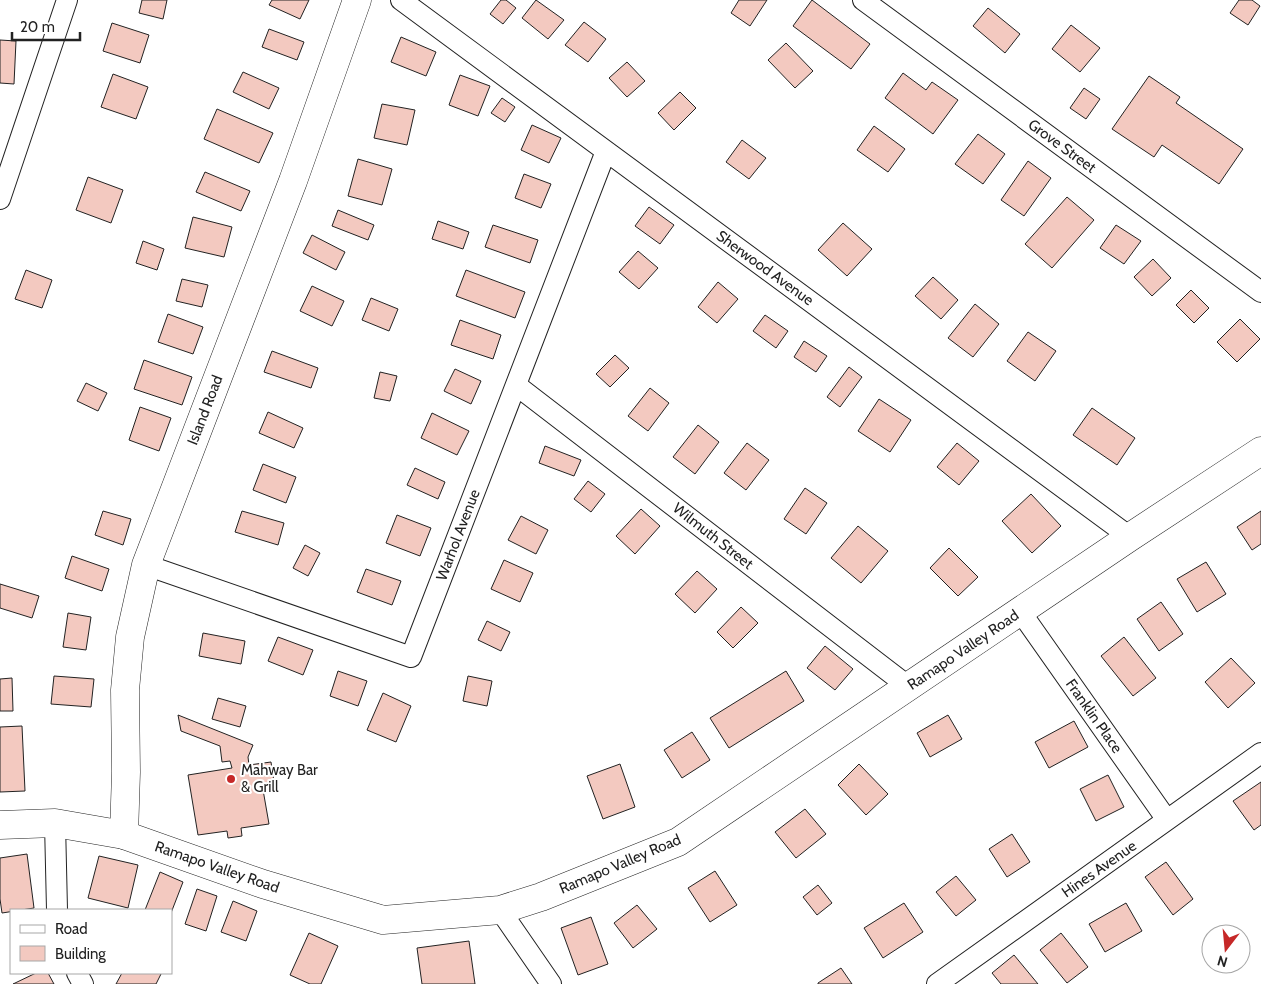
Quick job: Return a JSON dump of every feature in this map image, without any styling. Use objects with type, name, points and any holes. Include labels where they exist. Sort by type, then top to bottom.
[{"type":"main road","name":"Island Road","points":[[124,835],[126,772],[125,690],[130,636],[146,565],[289,190],[357,0]]},
{"type":"main road","name":"Ramapo Valley Road","points":[[0,825],[55,823],[124,835],[263,884],[383,920],[500,910],[540,897],[678,842],[1261,450]]},
{"type":"street","points":[[0,199],[68,0]]},
{"type":"street","name":"Sherwood Avenue","points":[[401,0],[1130,537]]},
{"type":"street","name":"Grove Street","points":[[863,0],[1261,292]]},
{"type":"street","name":"Warhol Avenue","points":[[146,565],[411,656],[606,151]]},
{"type":"street","name":"Wilmuth Street","points":[[516,385],[909,687]]},
{"type":"street","name":"Franklin Place","points":[[1020,612],[1167,820]]},
{"type":"street","name":"Hines Avenue","points":[[937,984],[1261,753]]},
{"type":"street","points":[[55,823],[57,909]]},
{"type":"street","points":[[500,910],[551,984]]},
{"type":"building","points":[[142,0],[167,0],[163,19],[139,13]]},
{"type":"building","points":[[272,0],[309,0],[300,19],[269,5]]},
{"type":"building","points":[[501,0],[506,0],[516,8],[503,24],[490,14]]},
{"type":"building","points":[[536,0],[564,20],[548,39],[522,18]]},
{"type":"building","points":[[739,0],[767,0],[750,26],[731,13]]},
{"type":"building","points":[[812,0],[870,44],[851,69],[793,26]]},
{"type":"building","points":[[1239,0],[1252,0],[1260,6],[1248,25],[1230,13]]},
{"type":"building","points":[[988,8],[1020,34],[1005,53],[973,26]]},
{"type":"building","points":[[584,22],[606,39],[588,62],[565,45]]},
{"type":"building","points":[[112,23],[149,35],[140,63],[103,51]]},
{"type":"building","points":[[1071,25],[1100,48],[1080,72],[1052,49]]},
{"type":"building","points":[[269,29],[304,42],[297,60],[262,47]]},
{"type":"building","points":[[401,37],[436,52],[426,76],[391,62]]},
{"type":"building","points":[[0,40],[16,41],[14,84],[0,83]]},
{"type":"building","points":[[786,43],[813,71],[795,88],[768,60]]},
{"type":"building","points":[[627,62],[645,81],[627,97],[609,78]]},
{"type":"building","points":[[243,72],[279,88],[269,109],[233,92]]},
{"type":"building","points":[[903,73],[926,90],[932,82],[958,100],[933,134],[885,98]]},
{"type":"building","points":[[113,74],[148,87],[136,119],[101,107]]},
{"type":"building","points":[[460,75],[490,86],[478,116],[449,105]]},
{"type":"building","points":[[1149,76],[1180,97],[1176,103],[1243,149],[1219,184],[1162,145],[1154,157],[1112,129]]},
{"type":"building","points":[[1084,88],[1100,99],[1086,119],[1070,108]]},
{"type":"building","points":[[680,92],[696,108],[674,130],[658,113]]},
{"type":"building","points":[[502,98],[515,107],[505,122],[491,113]]},
{"type":"building","points":[[382,104],[415,110],[407,145],[374,138]]},
{"type":"building","points":[[217,109],[273,133],[259,163],[204,139]]},
{"type":"building","points":[[532,125],[561,138],[549,163],[521,150]]},
{"type":"building","points":[[874,126],[905,149],[888,172],[857,150]]},
{"type":"building","points":[[978,134],[1005,154],[983,184],[955,164]]},
{"type":"building","points":[[742,140],[766,158],[749,179],[726,162]]},
{"type":"building","points":[[358,159],[392,169],[382,205],[348,196]]},
{"type":"building","points":[[1028,161],[1051,178],[1024,216],[1001,200]]},
{"type":"building","points":[[205,172],[250,191],[241,211],[196,192]]},
{"type":"building","points":[[524,174],[551,184],[541,208],[515,198]]},
{"type":"building","points":[[88,177],[123,190],[111,223],[76,210]]},
{"type":"building","points":[[1067,197],[1094,220],[1052,268],[1025,244]]},
{"type":"building","points":[[649,207],[674,225],[660,244],[635,226]]},
{"type":"building","points":[[338,210],[374,225],[368,240],[332,226]]},
{"type":"building","points":[[193,217],[232,227],[224,257],[185,248]]},
{"type":"building","points":[[438,221],[469,232],[463,249],[432,239]]},
{"type":"building","points":[[843,223],[872,249],[847,276],[818,250]]},
{"type":"building","points":[[493,225],[538,240],[530,263],[485,247]]},
{"type":"building","points":[[1116,225],[1141,241],[1124,264],[1100,248]]},
{"type":"building","points":[[312,235],[345,252],[336,270],[303,253]]},
{"type":"building","points":[[143,241],[164,249],[157,270],[136,263]]},
{"type":"building","points":[[638,251],[658,268],[639,289],[619,272]]},
{"type":"building","points":[[1153,259],[1171,278],[1152,296],[1134,277]]},
{"type":"building","points":[[26,270],[52,280],[42,308],[15,299]]},
{"type":"building","points":[[466,270],[525,292],[515,318],[456,296]]},
{"type":"building","points":[[933,277],[958,300],[941,319],[915,296]]},
{"type":"building","points":[[182,279],[208,285],[202,307],[176,301]]},
{"type":"building","points":[[718,282],[738,299],[717,323],[698,307]]},
{"type":"building","points":[[312,286],[344,301],[332,326],[300,311]]},
{"type":"building","points":[[1191,290],[1209,308],[1194,323],[1176,305]]},
{"type":"building","points":[[371,298],[398,309],[389,331],[362,320]]},
{"type":"building","points":[[975,304],[999,324],[973,357],[948,338]]},
{"type":"building","points":[[168,314],[203,327],[193,354],[158,342]]},
{"type":"building","points":[[765,315],[788,331],[776,348],[753,331]]},
{"type":"building","points":[[1240,319],[1260,339],[1237,362],[1217,342]]},
{"type":"building","points":[[460,320],[501,335],[493,359],[451,345]]},
{"type":"building","points":[[1028,332],[1056,351],[1035,381],[1007,361]]},
{"type":"building","points":[[804,341],[827,356],[816,372],[794,357]]},
{"type":"building","points":[[272,351],[318,368],[311,388],[264,372]]},
{"type":"building","points":[[615,355],[629,368],[610,387],[596,374]]},
{"type":"building","points":[[144,360],[192,377],[182,405],[134,389]]},
{"type":"building","points":[[849,367],[862,377],[840,407],[827,397]]},
{"type":"building","points":[[455,369],[481,381],[471,404],[444,391]]},
{"type":"building","points":[[380,372],[397,376],[390,401],[374,398]]},
{"type":"building","points":[[86,383],[107,393],[98,411],[77,401]]},
{"type":"building","points":[[650,388],[669,403],[648,431],[628,416]]},
{"type":"building","points":[[879,399],[911,420],[890,452],[858,431]]},
{"type":"building","points":[[140,407],[171,418],[159,451],[129,440]]},
{"type":"building","points":[[1092,408],[1135,438],[1117,465],[1073,435]]},
{"type":"building","points":[[268,412],[303,428],[294,448],[259,433]]},
{"type":"building","points":[[432,413],[469,431],[457,455],[421,438]]},
{"type":"building","points":[[698,425],[719,442],[695,474],[673,457]]},
{"type":"building","points":[[747,443],[769,460],[746,490],[724,473]]},
{"type":"building","points":[[957,443],[979,461],[959,485],[937,467]]},
{"type":"building","points":[[545,446],[581,460],[574,476],[539,463]]},
{"type":"building","points":[[263,464],[296,477],[286,503],[253,490]]},
{"type":"building","points":[[415,468],[445,482],[438,499],[407,485]]},
{"type":"building","points":[[588,481],[605,494],[591,512],[574,499]]},
{"type":"building","points":[[805,488],[827,503],[806,534],[784,519]]},
{"type":"building","points":[[1031,494],[1061,526],[1032,553],[1002,521]]},
{"type":"building","points":[[641,509],[660,526],[635,554],[616,536]]},
{"type":"building","points":[[103,511],[131,519],[123,545],[95,535]]},
{"type":"building","points":[[242,511],[284,523],[278,545],[235,532]]},
{"type":"building","points":[[1261,511],[1261,544],[1252,550],[1237,527]]},
{"type":"building","points":[[397,515],[431,528],[420,556],[386,543]]},
{"type":"building","points":[[521,516],[548,530],[536,554],[508,540]]},
{"type":"building","points":[[858,526],[888,551],[861,583],[831,558]]},
{"type":"building","points":[[305,545],[320,553],[308,576],[293,568]]},
{"type":"building","points":[[949,548],[978,577],[958,596],[930,568]]},
{"type":"building","points":[[72,556],[109,569],[102,591],[65,578]]},
{"type":"building","points":[[504,560],[533,573],[520,602],[491,589]]},
{"type":"building","points":[[1206,562],[1226,594],[1197,612],[1177,579]]},
{"type":"building","points":[[366,569],[401,581],[392,605],[357,592]]},
{"type":"building","points":[[697,571],[717,589],[695,613],[675,594]]},
{"type":"building","points":[[0,584],[39,596],[32,618],[0,608]]},
{"type":"building","points":[[1161,602],[1183,634],[1159,651],[1137,619]]},
{"type":"building","points":[[741,607],[758,623],[733,648],[717,632]]},
{"type":"building","points":[[68,613],[91,617],[86,650],[63,647]]},
{"type":"building","points":[[487,621],[510,632],[501,651],[478,640]]},
{"type":"building","points":[[203,633],[245,641],[241,664],[199,656]]},
{"type":"building","points":[[278,637],[313,650],[303,675],[268,661]]},
{"type":"building","points":[[1124,637],[1156,678],[1133,696],[1101,656]]},
{"type":"building","points":[[825,646],[853,669],[835,690],[807,668]]},
{"type":"building","points":[[1231,658],[1255,683],[1228,708],[1205,682]]},
{"type":"building","points":[[338,671],[367,681],[358,706],[330,696]]},
{"type":"building","points":[[786,671],[804,701],[729,748],[710,718]]},
{"type":"building","points":[[54,676],[94,679],[91,707],[51,704]]},
{"type":"building","points":[[468,676],[492,681],[487,706],[463,701]]},
{"type":"building","points":[[12,678],[13,711],[0,711],[0,679]]},
{"type":"building","points":[[383,693],[411,706],[396,742],[367,730]]},
{"type":"building","points":[[218,698],[246,706],[240,727],[212,719]]},
{"type":"building","name":"Mahway Bar & Grill","points":[[178,715],[253,745],[248,757],[249,765],[271,762],[274,782],[262,784],[269,824],[241,828],[242,836],[228,838],[227,831],[198,835],[188,775],[232,768],[230,761],[222,762],[220,746],[181,731]]},
{"type":"building","points":[[948,715],[962,739],[930,757],[917,733]]},
{"type":"building","points":[[1074,721],[1088,747],[1049,768],[1035,742]]},
{"type":"building","points":[[22,726],[25,791],[0,792],[0,727]]},
{"type":"building","points":[[692,732],[710,760],[682,778],[664,750]]},
{"type":"building","points":[[620,764],[635,807],[603,819],[587,776]]},
{"type":"building","points":[[859,764],[888,794],[866,815],[838,785]]},
{"type":"building","points":[[1108,775],[1124,807],[1096,821],[1080,789]]},
{"type":"building","points":[[1261,782],[1261,825],[1254,830],[1233,801]]},
{"type":"building","points":[[805,809],[826,834],[796,858],[775,832]]},
{"type":"building","points":[[1012,834],[1030,862],[1007,877],[989,849]]},
{"type":"building","points":[[27,854],[34,908],[10,909],[10,912],[2,913],[0,858]]},
{"type":"building","points":[[99,856],[138,865],[128,908],[88,898]]},
{"type":"building","points":[[1166,862],[1193,899],[1173,915],[1145,877]]},
{"type":"building","points":[[715,871],[737,905],[710,922],[688,888]]},
{"type":"building","points":[[160,872],[183,882],[172,910],[145,909]]},
{"type":"building","points":[[956,876],[976,900],[956,916],[936,892]]},
{"type":"building","points":[[818,885],[832,903],[817,915],[803,897]]},
{"type":"building","points":[[197,889],[217,896],[206,931],[185,924]]},
{"type":"building","points":[[233,901],[257,911],[246,941],[221,932]]},
{"type":"building","points":[[904,903],[923,932],[883,958],[864,928]]},
{"type":"building","points":[[1126,903],[1142,931],[1105,952],[1089,924]]},
{"type":"building","points":[[637,905],[657,929],[633,948],[614,923]]},
{"type":"building","points":[[591,917],[608,964],[578,975],[561,928]]},
{"type":"building","points":[[309,933],[338,946],[321,984],[310,984],[290,975]]},
{"type":"building","points":[[1061,933],[1088,967],[1067,983],[1040,950]]},
{"type":"building","points":[[469,941],[475,984],[422,984],[417,948]]},
{"type":"building","points":[[1014,955],[1038,984],[1001,984],[992,973]]},
{"type":"building","points":[[841,968],[852,984],[818,984],[818,983]]},
{"type":"building","points":[[34,974],[49,974],[54,984],[13,984]]},
{"type":"building","points":[[121,974],[161,974],[156,984],[116,984]]},
{"type":"place","name":"Mahway Bar & Grill","points":[[231,779]]}]
